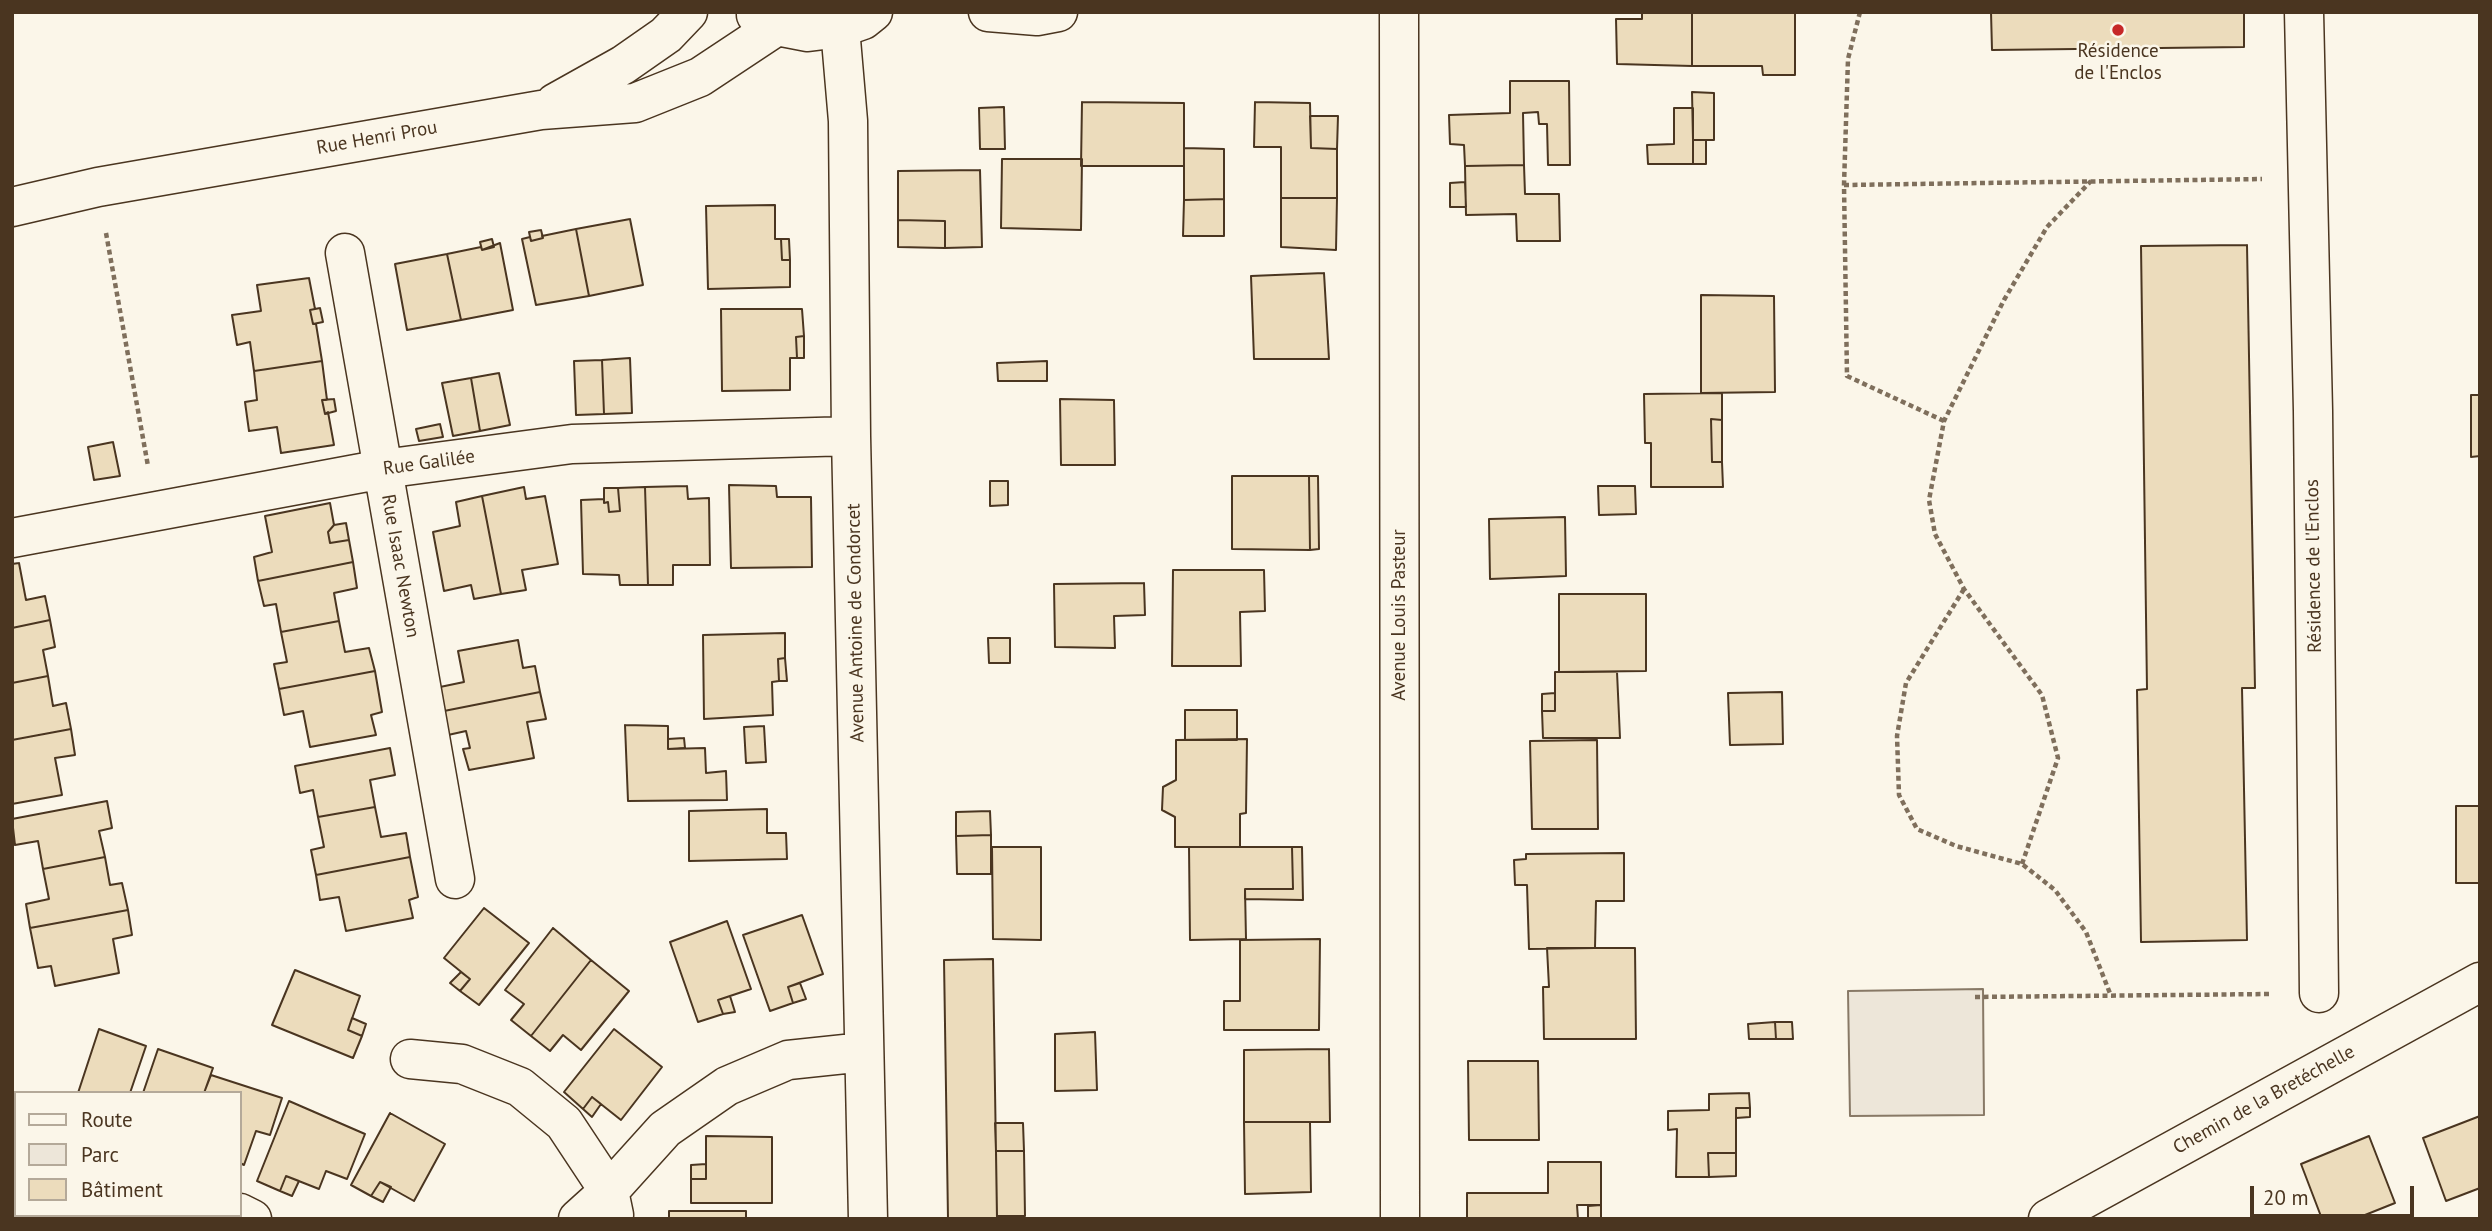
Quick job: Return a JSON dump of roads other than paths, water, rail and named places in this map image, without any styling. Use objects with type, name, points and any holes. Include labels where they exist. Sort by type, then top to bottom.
[{"type":"street","name":"Rue Henri Prou","points":[[541,110],[624,65],[666,36],[688,12]]},
{"type":"street","points":[[988,12],[1043,13]]},
{"type":"street","name":"Avenue Louis Pasteur","points":[[1399,12],[1400,1219]]},
{"type":"street","name":"Résidence de l'Enclos","points":[[2304,12],[2319,993]]},
{"type":"street","name":"Rue Henri Prou","points":[[12,207],[98,187],[541,110],[635,103],[700,77],[764,19]]},
{"type":"street","points":[[764,19],[808,32],[857,20]]},
{"type":"street","name":"Avenue Antoine de Condorcet","points":[[857,20],[848,121],[851,436],[869,1219]]},
{"type":"street","name":"Rue Henri Prou","points":[[12,190],[212,167]]},
{"type":"street","name":"Rue Isaac Newton","points":[[345,253],[455,879]]},
{"type":"street","name":"Rue Galilée","points":[[12,538],[383,469],[572,444],[851,436]]},
{"type":"street","name":"Chemin de la Bretéchelle","points":[[2048,1219],[2480,982]]},
{"type":"street","points":[[578,1219],[612,1205],[665,1129],[727,1086],[788,1060],[864,1052]]},
{"type":"street","points":[[410,1059],[462,1064],[520,1087],[564,1124],[612,1205]]},
{"type":"place","name":"Résidence de l'Enclos","points":[[2118,30]]}]
